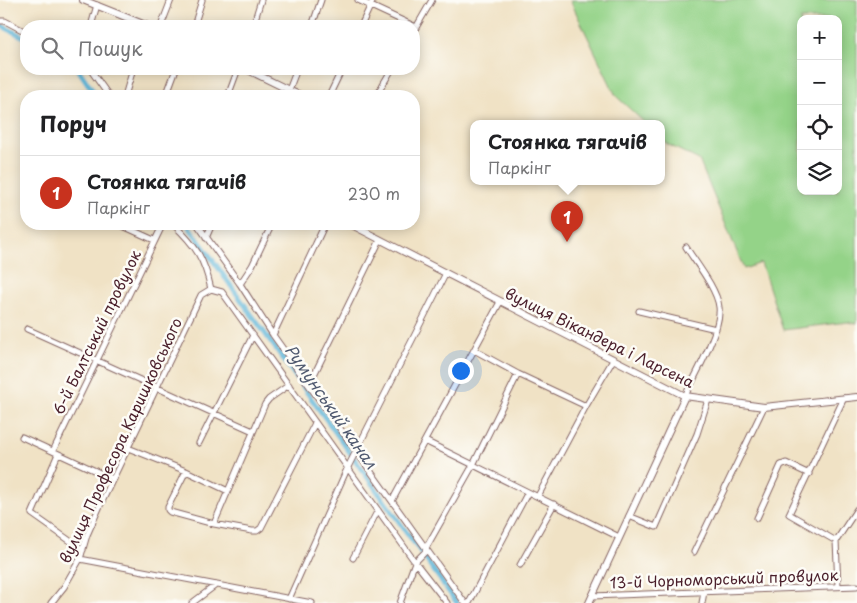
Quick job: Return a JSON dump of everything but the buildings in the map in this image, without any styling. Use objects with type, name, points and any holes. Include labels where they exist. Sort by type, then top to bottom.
[{"type":"street","points":[[85,0],[132,20]]},
{"type":"street","points":[[163,20],[170,0]]},
{"type":"street","points":[[196,20],[202,0]]},
{"type":"street","points":[[254,20],[261,0]]},
{"type":"street","points":[[314,20],[321,0]]},
{"type":"street","points":[[358,0],[398,20]]},
{"type":"street","points":[[364,20],[373,0]]},
{"type":"street","points":[[420,20],[432,0]]},
{"type":"street","points":[[93,20],[97,5]]},
{"type":"street","points":[[0,21],[5,21],[20,29]]},
{"type":"street","points":[[94,75],[105,90]]},
{"type":"street","points":[[127,90],[131,75]]},
{"type":"street","points":[[168,90],[174,75]]},
{"type":"street","points":[[230,90],[236,75]]},
{"type":"street","points":[[256,75],[283,90]]},
{"type":"street","points":[[289,90],[295,75]]},
{"type":"street","points":[[332,90],[339,75]]},
{"type":"street","points":[[380,90],[388,75]]},
{"type":"street","points":[[132,230],[154,240]]},
{"type":"street","name":"6-й Балтський провулок","points":[[83,550],[32,514],[55,452],[160,230]]},
{"type":"street","points":[[179,230],[193,243],[206,267],[211,289],[222,292],[447,603]]},
{"type":"street","points":[[201,230],[310,385],[355,454],[392,501],[425,550],[465,603]]},
{"type":"street","points":[[206,238],[209,230]]},
{"type":"street","points":[[240,284],[252,266],[269,230]]},
{"type":"street","points":[[273,335],[322,230]]},
{"type":"street","name":"вулиця Вікандера і Ларсена","points":[[361,230],[686,396],[764,407],[857,397]]},
{"type":"street","points":[[310,385],[380,240]]},
{"type":"street","points":[[589,603],[716,329],[719,307],[708,281],[686,247]]},
{"type":"street","points":[[289,599],[348,468],[446,273]]},
{"type":"street","name":"вулиця Професора Каришковського","points":[[51,603],[64,587],[80,559],[90,528],[201,295],[211,289]]},
{"type":"street","points":[[392,501],[500,302]]},
{"type":"street","points":[[638,311],[716,329]]},
{"type":"street","points":[[27,328],[253,431]]},
{"type":"street","points":[[199,443],[253,335]]},
{"type":"street","points":[[474,350],[518,374],[586,406]]},
{"type":"street","points":[[538,496],[613,360]]},
{"type":"street","points":[[400,603],[416,562],[425,550],[473,464],[518,374]]},
{"type":"street","points":[[214,524],[265,404],[289,385]]},
{"type":"street","points":[[836,541],[789,514],[844,398]]},
{"type":"street","points":[[629,516],[656,527],[697,434],[708,400]]},
{"type":"street","points":[[694,552],[764,407]]},
{"type":"street","points":[[186,471],[168,510],[170,512],[214,524],[252,532],[257,531],[261,528],[315,423]]},
{"type":"street","points":[[22,437],[113,479]]},
{"type":"street","points":[[425,441],[619,537]]},
{"type":"street","points":[[128,448],[186,471],[228,491]]},
{"type":"street","points":[[757,518],[781,465],[786,464],[809,474]]},
{"type":"street","points":[[469,603],[528,492]]},
{"type":"street","points":[[520,565],[554,504]]},
{"type":"street","points":[[838,586],[836,541],[857,509]]},
{"type":"street","points":[[353,558],[378,510]]},
{"type":"street","points":[[80,559],[312,603]]},
{"type":"street","points":[[192,603],[216,585]]},
{"type":"street","name":"13-й Чорноморський провулок","points":[[592,596],[857,586]]},
{"type":"street","points":[[702,603],[704,592]]},
{"type":"green space","points":[[570,0],[857,0],[857,324],[847,322],[783,330],[761,263],[744,269],[699,160],[665,142],[665,120],[642,120],[616,96]]},
{"type":"waterway","name":"Румунський канал","points":[[0,25],[20,35]]},
{"type":"waterway","name":"Румунський канал","points":[[82,75],[92,90]]},
{"type":"waterway","name":"Румунський канал","points":[[191,230],[457,603]]},
{"type":"place","name":"Стоянка тягачів","points":[[567,242]]}]
